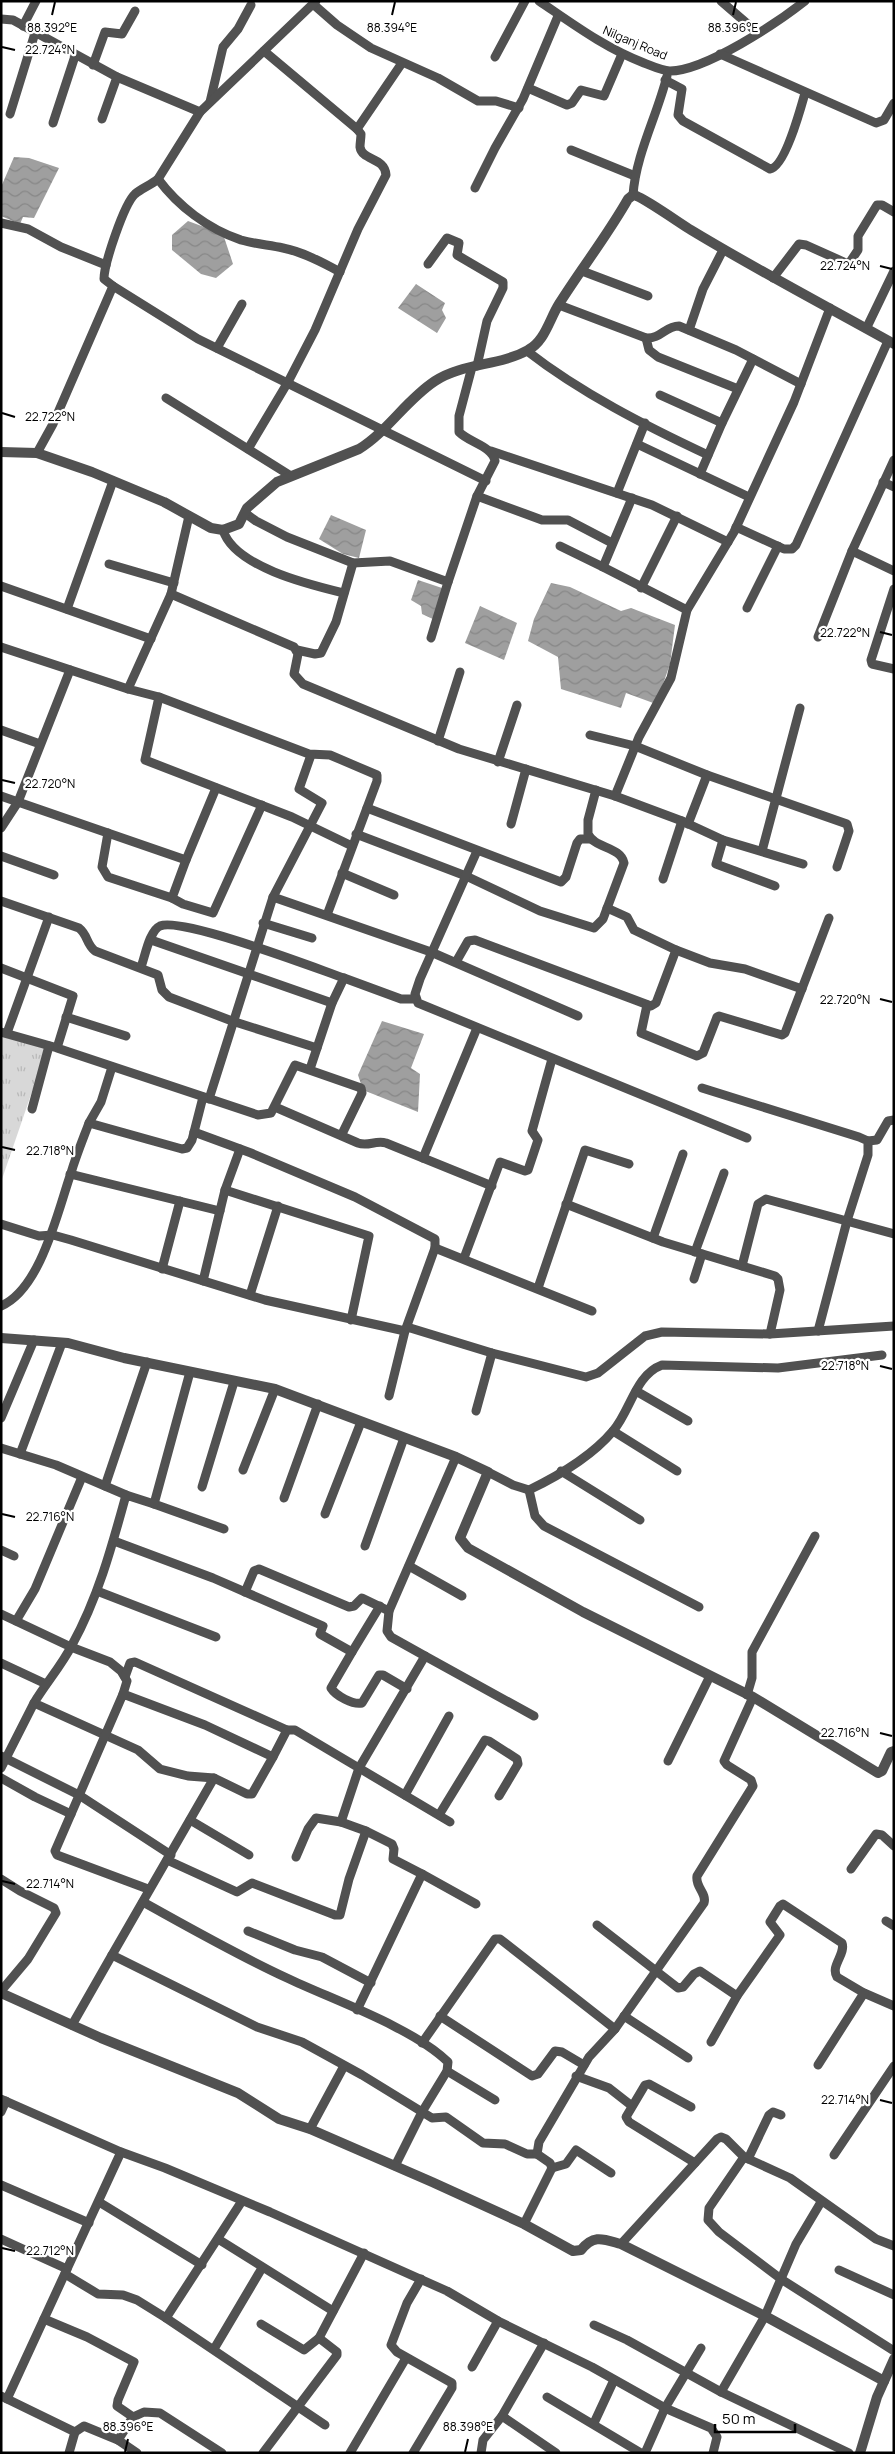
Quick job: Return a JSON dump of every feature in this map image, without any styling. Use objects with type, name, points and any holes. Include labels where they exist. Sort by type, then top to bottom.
[{"type":"street","points":[[23,26],[36,1]]},
{"type":"street","points":[[495,57],[525,1]]},
{"type":"street","points":[[721,1],[758,34]]},
{"type":"street","name":"Nilganj Road","points":[[541,2],[588,36],[622,54],[668,71],[690,67],[720,54],[758,34],[805,1]]},
{"type":"street","points":[[486,482],[288,382],[198,339],[104,279],[106,265],[127,208],[135,194],[150,187],[158,179],[200,112],[315,3],[337,25],[371,48],[450,84],[478,100],[496,101],[519,108]]},
{"type":"street","points":[[210,103],[223,47],[238,29],[251,5]]},
{"type":"street","points":[[93,65],[105,32],[122,34],[135,11]]},
{"type":"street","points":[[475,188],[494,148],[519,108],[558,16]]},
{"type":"street","points":[[1,19],[13,20],[75,56],[117,77],[200,112]]},
{"type":"street","points":[[10,114],[35,33]]},
{"type":"street","points":[[248,449],[288,382],[315,330],[358,230],[386,175],[381,163],[362,151],[360,146],[361,134],[357,129],[264,51]]},
{"type":"street","points":[[528,88],[567,105],[572,103],[581,90],[604,96],[622,54]]},
{"type":"street","points":[[720,54],[876,124],[884,120],[892,109]]},
{"type":"street","points":[[53,123],[75,56]]},
{"type":"street","points":[[357,129],[402,63]]},
{"type":"street","points":[[1,452],[37,453],[113,480],[164,502],[211,528],[224,530],[239,524],[245,513],[277,482],[359,449],[371,442],[407,404],[431,384],[474,366],[526,351],[541,339],[559,304],[633,195],[635,176],[668,71]]},
{"type":"street","points":[[102,119],[117,77]]},
{"type":"street","points":[[666,80],[682,89],[678,115],[683,121],[770,169],[777,166],[788,145],[806,93]]},
{"type":"street","points":[[571,150],[635,176]]},
{"type":"street","points":[[158,179],[171,197],[187,211],[220,230],[241,240],[300,252],[340,272]]},
{"type":"street","points":[[633,195],[639,196],[723,250],[867,327],[891,342],[796,545],[789,550],[736,527]]},
{"type":"street","points":[[773,278],[799,244],[806,245],[846,263],[850,262],[858,250],[858,236],[877,205],[882,205],[894,212]]},
{"type":"street","points":[[1,223],[28,229],[61,247],[106,265]]},
{"type":"street","points":[[428,264],[445,239],[449,239],[459,244],[457,255],[503,282],[487,321],[459,416],[459,432],[465,438],[491,451],[632,498],[677,516],[728,542]]},
{"type":"street","points":[[689,330],[702,289],[723,250]]},
{"type":"street","points":[[867,327],[894,270]]},
{"type":"street","points":[[582,271],[648,296]]},
{"type":"street","points":[[37,453],[54,424],[113,286]]},
{"type":"street","points":[[217,348],[242,304]]},
{"type":"street","points":[[559,304],[646,338],[656,338],[671,326],[689,330],[753,359],[801,384]]},
{"type":"street","points":[[615,796],[635,746],[671,678],[687,610],[736,527],[801,384],[830,308]]},
{"type":"street","points":[[646,338],[649,350],[658,358],[738,389]]},
{"type":"street","points":[[526,351],[567,381],[662,434],[708,455]]},
{"type":"street","points":[[700,474],[753,359]]},
{"type":"street","points":[[660,396],[722,423]]},
{"type":"street","points":[[166,398],[291,476]]},
{"type":"street","points":[[617,493],[645,423]]},
{"type":"street","points":[[637,444],[749,497]]},
{"type":"street","points":[[431,638],[477,496],[496,461],[491,451]]},
{"type":"street","points":[[818,637],[852,551],[894,460]]},
{"type":"street","points":[[67,609],[113,480]]},
{"type":"street","points":[[883,482],[894,488]]},
{"type":"street","points":[[477,496],[542,520],[568,520],[612,543]]},
{"type":"street","points":[[603,567],[632,498]]},
{"type":"street","points":[[245,513],[279,533],[353,563],[390,561],[448,582]]},
{"type":"street","points":[[128,689],[172,594],[190,516]]},
{"type":"street","points":[[641,588],[677,516]]},
{"type":"street","points":[[224,530],[226,538],[232,546],[258,563],[296,580],[344,593]]},
{"type":"street","points":[[560,546],[687,610]]},
{"type":"street","points":[[747,608],[778,546]]},
{"type":"street","points":[[852,551],[894,571]]},
{"type":"street","points":[[172,594],[297,650],[315,654],[321,653],[336,622],[353,563]]},
{"type":"street","points":[[109,564],[174,583]]},
{"type":"street","points":[[1,586],[151,639]]},
{"type":"street","points":[[894,589],[871,660],[872,664],[894,670]]},
{"type":"street","points":[[1,647],[158,697],[311,755],[330,755],[377,775],[377,781],[327,915]]},
{"type":"street","points":[[297,650],[293,670],[299,681],[438,741],[498,762],[615,796],[685,822],[723,840],[802,864]]},
{"type":"street","points":[[1,828],[18,802],[70,670]]},
{"type":"street","points":[[438,741],[460,672]]},
{"type":"street","points":[[158,697],[145,750],[145,760],[262,805],[352,846]]},
{"type":"street","points":[[498,762],[517,705]]},
{"type":"street","points":[[762,852],[774,798],[800,708]]},
{"type":"street","points":[[1,730],[40,744]]},
{"type":"street","points":[[590,735],[635,746],[707,775],[849,826],[837,867]]},
{"type":"street","points":[[89,1122],[182,1149],[190,1145],[250,973],[263,923],[273,897],[322,803],[299,789],[311,755]]},
{"type":"street","points":[[511,824],[526,769]]},
{"type":"street","points":[[663,879],[685,822],[707,775]]},
{"type":"street","points":[[172,898],[216,788]]},
{"type":"street","points":[[590,839],[587,828],[596,790]]},
{"type":"street","points":[[1,796],[186,860]]},
{"type":"street","points":[[108,833],[102,867],[108,877],[213,913],[262,805]]},
{"type":"street","points":[[356,834],[466,876],[518,901],[584,927],[594,928],[599,925],[624,863],[618,854],[590,839],[580,839],[566,877],[561,882],[367,808]]},
{"type":"street","points":[[723,840],[716,864],[775,886]]},
{"type":"street","points":[[415,999],[420,979],[431,952],[477,851]]},
{"type":"street","points":[[1,856],[54,874]]},
{"type":"street","points":[[342,873],[394,894]]},
{"type":"street","points":[[273,897],[431,952],[578,1016]]},
{"type":"street","points":[[1,901],[79,928],[85,934],[90,947],[95,951],[158,974],[162,990],[169,997],[232,1021],[317,1048]]},
{"type":"street","points":[[607,908],[627,917],[634,930],[676,950],[710,963],[745,969],[802,989]]},
{"type":"street","points":[[49,917],[27,978],[4,1032],[258,1115],[271,1113],[293,1066],[310,1069],[362,1090],[342,1134]]},
{"type":"street","points":[[647,1004],[641,1032],[697,1056],[703,1053],[719,1016],[782,1035],[785,1033],[829,918]]},
{"type":"street","points":[[263,923],[312,938]]},
{"type":"street","points":[[142,967],[157,928],[169,925],[190,928],[257,947],[401,998],[415,999],[422,1006],[747,1138]]},
{"type":"street","points":[[151,940],[332,1003]]},
{"type":"street","points":[[456,962],[468,941],[475,940],[654,1006],[676,950]]},
{"type":"street","points":[[1,968],[73,996],[32,1109]]},
{"type":"street","points":[[310,1069],[332,1003],[344,978]]},
{"type":"street","points":[[66,1017],[126,1036]]},
{"type":"street","points":[[423,1158],[478,1028]]},
{"type":"street","points":[[464,1258],[500,1162],[525,1171],[528,1170],[538,1140],[532,1130],[552,1059]]},
{"type":"street","points":[[1,1306],[10,1302],[26,1284],[53,1235],[70,1174],[89,1122],[101,1102],[112,1067]]},
{"type":"street","points":[[702,1088],[859,1137],[868,1142],[877,1140],[888,1121],[894,1120]]},
{"type":"street","points":[[275,1107],[364,1145],[381,1141],[492,1186]]},
{"type":"street","points":[[194,1132],[363,1200],[434,1237],[436,1241],[406,1329],[389,1396]]},
{"type":"street","points":[[818,1331],[847,1221],[868,1155],[868,1142]]},
{"type":"street","points":[[203,1281],[225,1190],[240,1149]]},
{"type":"street","points":[[538,1288],[585,1150],[629,1164]]},
{"type":"street","points":[[653,1238],[683,1154]]},
{"type":"street","points":[[694,1279],[698,1253],[724,1173]]},
{"type":"street","points":[[70,1174],[220,1211]]},
{"type":"street","points":[[225,1190],[370,1236],[351,1320]]},
{"type":"street","points":[[742,1266],[761,1201],[766,1199],[894,1234]]},
{"type":"street","points":[[162,1269],[180,1201]]},
{"type":"street","points":[[566,1204],[653,1238],[778,1279],[780,1290],[770,1334]]},
{"type":"street","points":[[250,1295],[278,1206]]},
{"type":"street","points":[[1,1224],[39,1236],[53,1235],[250,1295],[351,1320],[406,1329],[586,1377],[598,1373],[629,1347],[645,1336],[654,1333],[770,1334],[894,1326]]},
{"type":"street","points":[[434,1248],[464,1258],[592,1311]]},
{"type":"street","points":[[1,1338],[62,1343],[234,1382],[275,1389],[456,1457],[513,1485],[529,1490],[594,1449],[613,1431],[646,1375],[662,1365],[778,1368],[882,1356]]},
{"type":"street","points":[[1,1418],[34,1340]]},
{"type":"street","points":[[20,1454],[62,1343]]},
{"type":"street","points":[[476,1410],[492,1353]]},
{"type":"street","points":[[105,1486],[147,1362]]},
{"type":"street","points":[[154,1504],[190,1372]]},
{"type":"street","points":[[202,1487],[234,1382]]},
{"type":"street","points":[[243,1470],[275,1389]]},
{"type":"street","points":[[636,1391],[688,1421]]},
{"type":"street","points":[[284,1498],[318,1404]]},
{"type":"street","points":[[325,1514],[361,1422]]},
{"type":"street","points":[[613,1431],[677,1471]]},
{"type":"street","points":[[365,1546],[404,1438]]},
{"type":"street","points":[[1,1448],[126,1495],[224,1529]]},
{"type":"street","points":[[456,1457],[389,1611],[387,1631],[391,1637],[534,1716]]},
{"type":"street","points":[[561,1471],[640,1520]]},
{"type":"street","points":[[488,1472],[462,1532],[461,1543],[582,1612],[750,1696],[878,1773],[882,1771],[891,1752],[894,1751]]},
{"type":"street","points":[[16,1621],[36,1589],[82,1477]]},
{"type":"street","points":[[529,1490],[535,1516],[544,1526],[699,1607]]},
{"type":"street","points":[[1,1768],[4,1757],[34,1703],[71,1647],[97,1591],[114,1541],[126,1495]]},
{"type":"street","points":[[537,2154],[539,2142],[576,2076],[584,2064],[615,2029],[704,1903],[705,1896],[698,1884],[697,1876],[752,1786],[751,1780],[727,1765],[724,1761],[750,1696],[752,1652],[816,1536]]},
{"type":"street","points":[[114,1541],[245,1592],[323,1626],[320,1634],[352,1652]]},
{"type":"street","points":[[1,1550],[14,1556]]},
{"type":"street","points":[[409,1566],[462,1596]]},
{"type":"street","points":[[245,1592],[254,1571],[259,1568],[349,1607],[354,1606],[360,1598],[389,1611]]},
{"type":"street","points":[[97,1591],[216,1637]]},
{"type":"street","points":[[380,1606],[332,1685],[334,1693],[356,1704],[362,1703],[377,1676],[381,1674],[407,1688]]},
{"type":"street","points":[[1,1614],[71,1647],[110,1662],[121,1671],[126,1681],[123,1694],[55,1851],[57,1855],[148,1889]]},
{"type":"street","points":[[341,1822],[359,1768],[425,1656]]},
{"type":"street","points":[[124,1677],[130,1663],[135,1662],[288,1730],[295,1730],[450,1822]]},
{"type":"street","points":[[1,1663],[46,1684]]},
{"type":"street","points":[[668,1761],[710,1676]]},
{"type":"street","points":[[123,1694],[205,1725],[273,1757]]},
{"type":"street","points":[[34,1703],[138,1750],[160,1769],[188,1776],[214,1778],[247,1794],[252,1794],[288,1730]]},
{"type":"street","points":[[405,1795],[449,1716]]},
{"type":"street","points":[[439,1816],[487,1740],[518,1760],[499,1796]]},
{"type":"street","points":[[4,1757],[79,1795],[169,1858],[237,1892],[252,1883],[338,1916],[342,1913],[349,1879],[366,1831]]},
{"type":"street","points":[[1,1778],[71,1814]]},
{"type":"street","points":[[72,2025],[143,1902],[148,1889],[169,1858],[214,1778]]},
{"type":"street","points":[[296,1857],[316,1818],[341,1822],[366,1831],[392,1844],[394,1849],[392,1856],[397,1862],[476,1904]]},
{"type":"street","points":[[190,1820],[249,1855]]},
{"type":"street","points":[[851,1870],[876,1834],[882,1835],[894,1846]]},
{"type":"street","points":[[357,2010],[422,1874]]},
{"type":"street","points":[[1,1879],[54,1908],[56,1913],[28,1959],[1,1992],[72,2025],[222,2086],[254,2102],[279,2119],[395,2166],[524,2224],[573,2251],[582,2250],[590,2240],[596,2239],[621,2244],[765,2316],[884,2381]]},
{"type":"street","points":[[143,1902],[266,1969],[357,2010],[422,2043],[448,2062],[447,2071],[422,2112],[395,2166]]},
{"type":"street","points":[[711,2042],[737,1996],[780,1935],[770,1922],[780,1906],[784,1904],[842,1943],[843,1948],[835,1973],[864,1993],[894,2006]]},
{"type":"street","points":[[597,1925],[656,1972],[680,1988],[694,1974],[700,1971],[737,1996]]},
{"type":"street","points":[[248,1931],[295,1950],[322,1957],[371,1983]]},
{"type":"street","points":[[422,2043],[495,1939],[500,1939],[615,2029]]},
{"type":"street","points":[[112,1955],[257,2027],[302,2042],[362,2075],[422,2112],[434,2118],[446,2117],[482,2143],[505,2144],[527,2154],[537,2154],[550,2163],[552,2168]]},
{"type":"street","points":[[818,2065],[864,1993]]},
{"type":"street","points":[[440,2016],[532,2076],[538,2074],[555,2051],[562,2052],[584,2064]]},
{"type":"street","points":[[624,2016],[688,2058]]},
{"type":"street","points":[[310,2130],[344,2066]]},
{"type":"street","points":[[834,2155],[894,2066]]},
{"type":"street","points":[[447,2071],[496,2100]]},
{"type":"street","points":[[576,2076],[609,2088],[632,2106]]},
{"type":"street","points":[[691,2107],[649,2084],[645,2085],[626,2115],[627,2120],[695,2163]]},
{"type":"street","points":[[1,2112],[4,2100],[121,2152],[166,2168],[364,2253],[453,2294],[498,2322],[544,2343],[665,2408],[711,2428],[717,2437],[713,2453]]},
{"type":"street","points":[[781,2115],[774,2112],[769,2115],[746,2158],[709,2208],[708,2220],[719,2232],[781,2279],[894,2351]]},
{"type":"street","points":[[621,2244],[721,2137],[726,2138],[746,2158],[790,2178],[821,2202],[876,2239],[894,2246]]},
{"type":"street","points":[[524,2224],[552,2168],[566,2164],[576,2150],[611,2173]]},
{"type":"street","points":[[74,2432],[4,2398],[44,2319],[121,2152]]},
{"type":"street","points":[[1,2185],[89,2223]]},
{"type":"street","points":[[166,2318],[242,2201]]},
{"type":"street","points":[[99,2202],[202,2265]]},
{"type":"street","points":[[721,2392],[765,2316],[796,2244],[821,2202]]},
{"type":"street","points":[[1,2239],[66,2272],[98,2294],[123,2295],[136,2300],[214,2349],[248,2375],[325,2425]]},
{"type":"street","points":[[218,2239],[333,2311]]},
{"type":"street","points":[[261,2324],[304,2350],[319,2338],[364,2253]]},
{"type":"street","points":[[214,2349],[262,2268]]},
{"type":"street","points":[[839,2270],[894,2295]]},
{"type":"street","points":[[413,2453],[452,2388],[452,2383],[392,2349],[392,2340],[407,2303],[421,2279]]},
{"type":"street","points":[[44,2319],[87,2337],[134,2362],[117,2406],[133,2417]]},
{"type":"street","points":[[472,2367],[498,2322]]},
{"type":"street","points":[[594,2325],[627,2340],[721,2392],[849,2453]]},
{"type":"street","points":[[263,2453],[337,2355],[337,2352],[319,2338]]},
{"type":"street","points":[[481,2453],[483,2440],[502,2416],[544,2343]]},
{"type":"street","points":[[547,2396],[643,2453],[665,2408],[701,2348]]},
{"type":"street","points":[[350,2453],[406,2358]]},
{"type":"street","points":[[860,2453],[868,2423],[894,2359]]},
{"type":"street","points":[[594,2423],[614,2380]]},
{"type":"street","points":[[118,2440],[133,2417],[144,2412],[160,2413],[222,2453]]},
{"type":"street","points":[[502,2416],[556,2453]]},
{"type":"street","points":[[69,2453],[74,2432],[84,2426],[118,2440],[138,2453]]},
{"type":"green space","points":[[1,1035],[47,1048],[1,1182]]},
{"type":"water","points":[[14,157],[29,158],[59,168],[34,218],[23,217],[20,224],[1,216],[1,187]]},
{"type":"water","points":[[188,221],[223,234],[233,264],[216,278],[201,274],[172,250],[172,235]]},
{"type":"water","points":[[416,284],[445,303],[442,310],[446,318],[437,333],[398,308]]},
{"type":"water","points":[[331,515],[366,530],[359,558],[343,554],[319,539]]},
{"type":"water","points":[[418,580],[442,588],[435,620],[422,614],[421,606],[411,600]]},
{"type":"water","points":[[551,583],[570,587],[621,611],[631,608],[675,625],[670,664],[656,704],[626,693],[621,708],[561,689],[558,657],[528,641],[534,619]]},
{"type":"water","points":[[480,606],[517,623],[504,660],[465,643]]},
{"type":"water","points":[[382,1021],[424,1034],[411,1068],[420,1074],[418,1112],[363,1090],[358,1075]]}]
